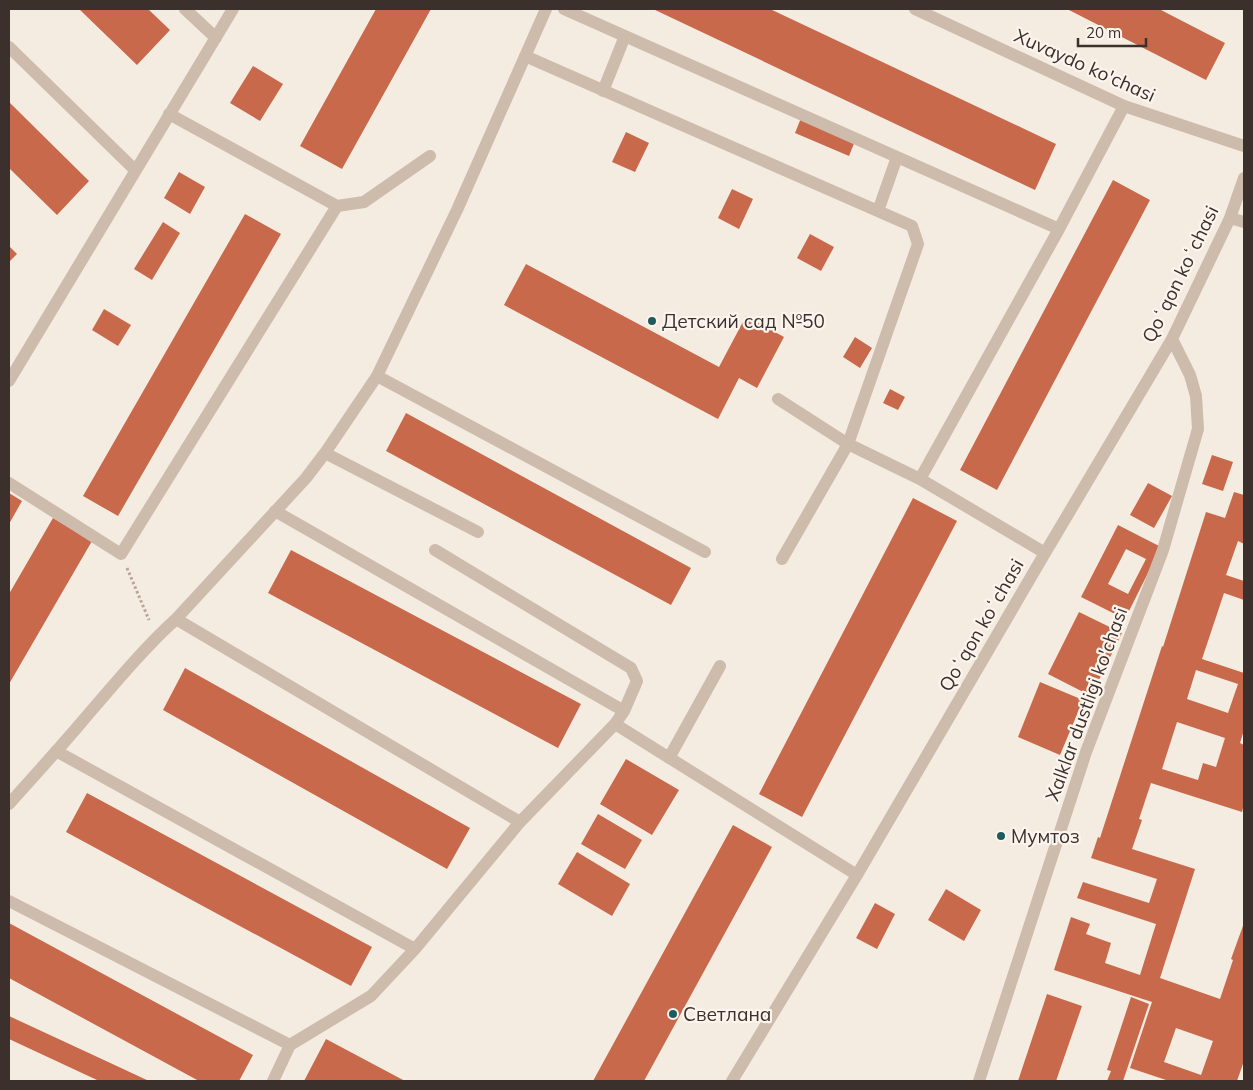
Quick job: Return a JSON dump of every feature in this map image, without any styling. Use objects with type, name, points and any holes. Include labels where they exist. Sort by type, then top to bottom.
[{"type":"street","points":[[186,9],[216,38]]},
{"type":"street","points":[[9,381],[233,9]]},
{"type":"street","points":[[9,804],[128,667],[176,619],[306,478],[377,376],[457,210],[546,9]]},
{"type":"street","points":[[564,9],[1059,229]]},
{"type":"street","name":"Xuvaydo ko'chasi","points":[[915,9],[1124,106],[1244,146]]},
{"type":"street","points":[[603,91],[625,36]]},
{"type":"street","points":[[9,47],[135,170]]},
{"type":"street","points":[[525,56],[912,226],[918,244],[848,444],[782,559]]},
{"type":"street","points":[[920,479],[1059,229],[1124,106]]},
{"type":"street","points":[[169,114],[337,206],[364,202],[430,156]]},
{"type":"street","points":[[878,211],[897,157]]},
{"type":"street","name":"Qoʻqon koʻchasi","points":[[732,1081],[857,875],[1172,339],[1230,218],[1244,178]]},
{"type":"street","points":[[9,483],[121,554],[337,206]]},
{"type":"street","points":[[1230,218],[1244,222]]},
{"type":"street","name":"Xalklar dustligi ko'chasi","points":[[978,1081],[1086,752],[1163,550],[1198,429],[1196,396],[1190,375],[1172,339]]},
{"type":"street","points":[[377,376],[705,552]]},
{"type":"street","points":[[778,399],[848,444],[920,479],[1045,553]]},
{"type":"street","points":[[324,453],[478,532]]},
{"type":"street","points":[[275,511],[624,711]]},
{"type":"street","points":[[273,1081],[290,1045],[371,996],[416,949],[520,822],[615,724],[624,711],[637,681],[631,668],[434,550]]},
{"type":"street","points":[[176,619],[520,822]]},
{"type":"street","points":[[669,758],[720,666]]},
{"type":"street","points":[[615,724],[857,875]]},
{"type":"street","points":[[56,751],[416,949]]},
{"type":"street","points":[[9,901],[290,1045]]},
{"type":"path","points":[[121,554],[156,637]]},
{"type":"building","points":[[79,9],[148,9],[170,30],[137,65]]},
{"type":"building","points":[[376,9],[431,9],[342,169],[300,146]]},
{"type":"building","points":[[653,9],[770,9],[1056,144],[1035,190]]},
{"type":"building","points":[[1067,9],[1159,9],[1225,43],[1206,80]]},
{"type":"building","points":[[253,66],[283,84],[260,121],[230,103]]},
{"type":"building","points":[[9,102],[89,181],[57,215],[9,168]]},
{"type":"building","points":[[801,118],[855,141],[849,156],[795,133]]},
{"type":"building","points":[[626,132],[649,143],[635,172],[612,162]]},
{"type":"building","points":[[179,172],[205,187],[190,214],[164,198]]},
{"type":"building","points":[[1113,180],[1150,200],[997,490],[960,470]]},
{"type":"building","points":[[732,189],[753,199],[739,229],[718,218]]},
{"type":"building","points":[[245,214],[281,234],[118,516],[83,496]]},
{"type":"building","points":[[163,222],[180,233],[152,280],[134,269]]},
{"type":"building","points":[[810,234],[834,247],[821,271],[797,258]]},
{"type":"building","points":[[9,246],[17,254],[9,262]]},
{"type":"building","points":[[526,264],[719,367],[746,316],[784,337],[757,388],[739,378],[718,419],[504,305]]},
{"type":"building","points":[[104,309],[131,325],[118,346],[92,330]]},
{"type":"building","points":[[855,337],[872,348],[860,368],[843,357]]},
{"type":"building","points":[[890,389],[905,397],[898,410],[883,403]]},
{"type":"building","points":[[406,413],[691,568],[671,605],[386,451]]},
{"type":"building","points":[[1212,455],[1233,462],[1223,491],[1202,484]]},
{"type":"building","points":[[1148,483],[1172,496],[1154,528],[1130,515]]},
{"type":"building","points":[[1234,492],[1244,495],[1244,544],[1238,541],[1226,575],[1244,581],[1244,600],[1224,593],[1202,659],[1244,673],[1244,730],[1240,743],[1244,745],[1244,804],[1242,812],[1151,783],[1139,819],[1142,820],[1132,849],[1195,869],[1160,978],[1220,999],[1233,960],[1231,959],[1244,923],[1244,1061],[1237,1081],[1169,1081],[1130,1068],[1152,1002],[1054,970],[1071,917],[1090,924],[1086,934],[1111,943],[1105,963],[1140,975],[1156,924],[1077,898],[1083,882],[1149,903],[1157,879],[1091,858],[1098,837],[1100,838],[1206,512],[1225,518]],"holes":[[[1196,670],[1238,684],[1228,713],[1187,699]],[[1177,722],[1225,738],[1216,767],[1203,763],[1198,780],[1162,769]],[[1176,1028],[1213,1041],[1201,1075],[1164,1062]]]},
{"type":"building","points":[[9,493],[22,501],[9,524]]},
{"type":"building","points":[[913,498],[957,521],[802,817],[759,794]]},
{"type":"building","points":[[53,518],[92,541],[9,684],[9,594]]},
{"type":"building","points":[[1118,525],[1161,547],[1125,619],[1081,597]],"holes":[[[1126,549],[1146,559],[1128,594],[1108,584]]]},
{"type":"building","points":[[291,550],[581,704],[558,748],[268,593]]},
{"type":"building","points":[[1079,612],[1122,633],[1091,696],[1048,674]]},
{"type":"building","points":[[185,668],[470,828],[447,869],[163,710]]},
{"type":"building","points":[[1040,682],[1083,700],[1060,755],[1018,737]]},
{"type":"building","points":[[626,759],[679,790],[652,835],[600,804]]},
{"type":"building","points":[[87,793],[372,947],[351,986],[66,832]]},
{"type":"building","points":[[598,814],[642,840],[625,869],[581,844]]},
{"type":"building","points":[[733,825],[772,847],[644,1081],[593,1081]]},
{"type":"building","points":[[577,852],[630,884],[612,916],[558,884]]},
{"type":"building","points":[[946,889],[981,910],[964,941],[928,920]]},
{"type":"building","points":[[875,903],[895,914],[877,949],[856,938]]},
{"type":"building","points":[[9,923],[253,1055],[239,1081],[199,1081],[9,978]]},
{"type":"building","points":[[1047,994],[1082,1006],[1056,1081],[1018,1081]]},
{"type":"building","points":[[1131,997],[1149,1004],[1123,1081],[1107,1081],[1111,1071],[1107,1070]]},
{"type":"building","points":[[9,1016],[149,1081],[99,1081],[9,1039]]},
{"type":"building","points":[[326,1039],[405,1081],[304,1081]]},
{"type":"place","name":"Детский сад №50","points":[[652,321]]},
{"type":"place","name":"Mумтоз","points":[[1001,836]]},
{"type":"place","name":"Светлана","points":[[673,1014]]}]
